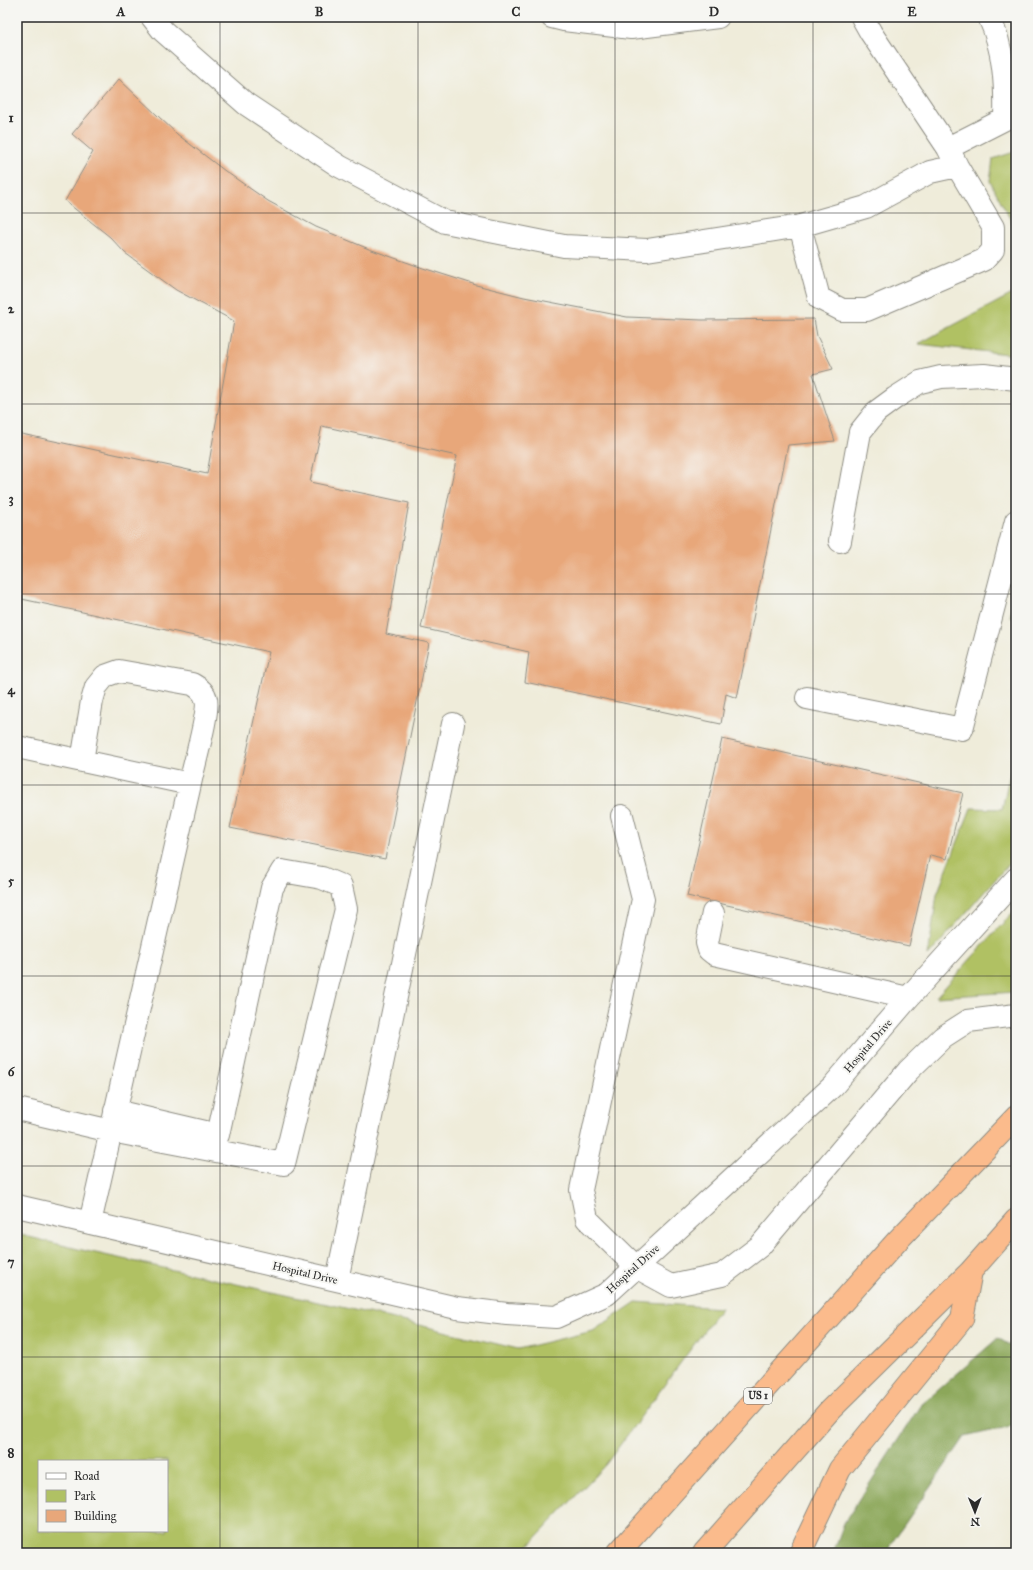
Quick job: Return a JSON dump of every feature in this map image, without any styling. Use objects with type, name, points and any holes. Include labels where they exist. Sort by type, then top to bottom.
[{"type":"highway","name":"US 1","points":[[618,1553],[898,1240],[1016,1117]]},
{"type":"highway","points":[[704,1553],[830,1410],[971,1270],[1016,1220]]},
{"type":"highway","points":[[800,1553],[840,1469],[962,1319],[971,1270]]},
{"type":"lane","points":[[152,17],[163,31],[246,104],[339,166],[445,222],[564,246],[647,250],[800,226],[866,207],[930,172],[1010,122],[1002,56],[989,17]]},
{"type":"lane","points":[[552,17],[564,20],[632,28],[718,17]]},
{"type":"lane","points":[[800,226],[819,298],[842,310],[867,310],[984,260],[993,250],[993,227],[953,157],[862,17]]},
{"type":"lane","points":[[840,541],[860,432],[876,412],[894,398],[920,382],[941,377],[984,375],[1016,379]]},
{"type":"lane","points":[[807,698],[962,729],[1016,521]]},
{"type":"lane","points":[[82,760],[92,701],[96,687],[105,676],[119,671],[192,684],[201,688],[207,699],[206,714],[90,1223]]},
{"type":"lane","points":[[337,1280],[453,724]]},
{"type":"lane","points":[[17,747],[190,784]]},
{"type":"lane","points":[[622,816],[643,899],[581,1190],[587,1218],[636,1268],[671,1286],[722,1275],[760,1246],[908,1071],[943,1037],[968,1021],[1016,1015]]},
{"type":"lane","points":[[17,1108],[218,1135],[272,888],[282,871],[322,878],[341,886],[346,910],[284,1164],[113,1121]]},
{"type":"lane","name":"Hospital Drive","points":[[17,1206],[457,1308],[507,1314],[556,1317],[607,1294],[833,1086],[908,998],[1016,879]]},
{"type":"lane","points":[[713,913],[707,943],[709,950],[714,954],[908,998]]},
{"type":"green space","points":[[1014,152],[1016,153],[1016,230],[990,181],[993,159]]},
{"type":"green space","points":[[1016,292],[1016,355],[918,344]]},
{"type":"green space","points":[[1016,591],[1016,619],[1010,617]]},
{"type":"green space","points":[[1016,747],[1016,856],[928,956],[937,894],[971,808],[1002,809]]},
{"type":"green space","points":[[1016,909],[1016,992],[936,997]]},
{"type":"green space","points":[[17,1234],[82,1250],[386,1317],[518,1349],[593,1331],[636,1302],[721,1308],[606,1464],[522,1553],[18,1553]]},
{"type":"green space","points":[[998,1338],[1016,1349],[1016,1425],[965,1437],[893,1541],[888,1553],[833,1553],[844,1523],[920,1406]]},
{"type":"building","points":[[119,79],[177,134],[225,171],[268,201],[316,227],[369,249],[423,268],[476,285],[524,297],[627,317],[702,320],[814,319],[817,336],[833,369],[813,374],[835,441],[788,445],[737,698],[726,694],[721,724],[525,682],[529,652],[421,628],[457,456],[322,426],[310,482],[409,503],[386,634],[429,643],[385,859],[230,828],[269,652],[17,598],[17,433],[207,474],[234,321],[176,290],[125,253],[110,237],[65,201],[93,152],[72,134]]},
{"type":"building","points":[[722,739],[963,793],[947,859],[930,855],[909,946],[687,896]]}]
